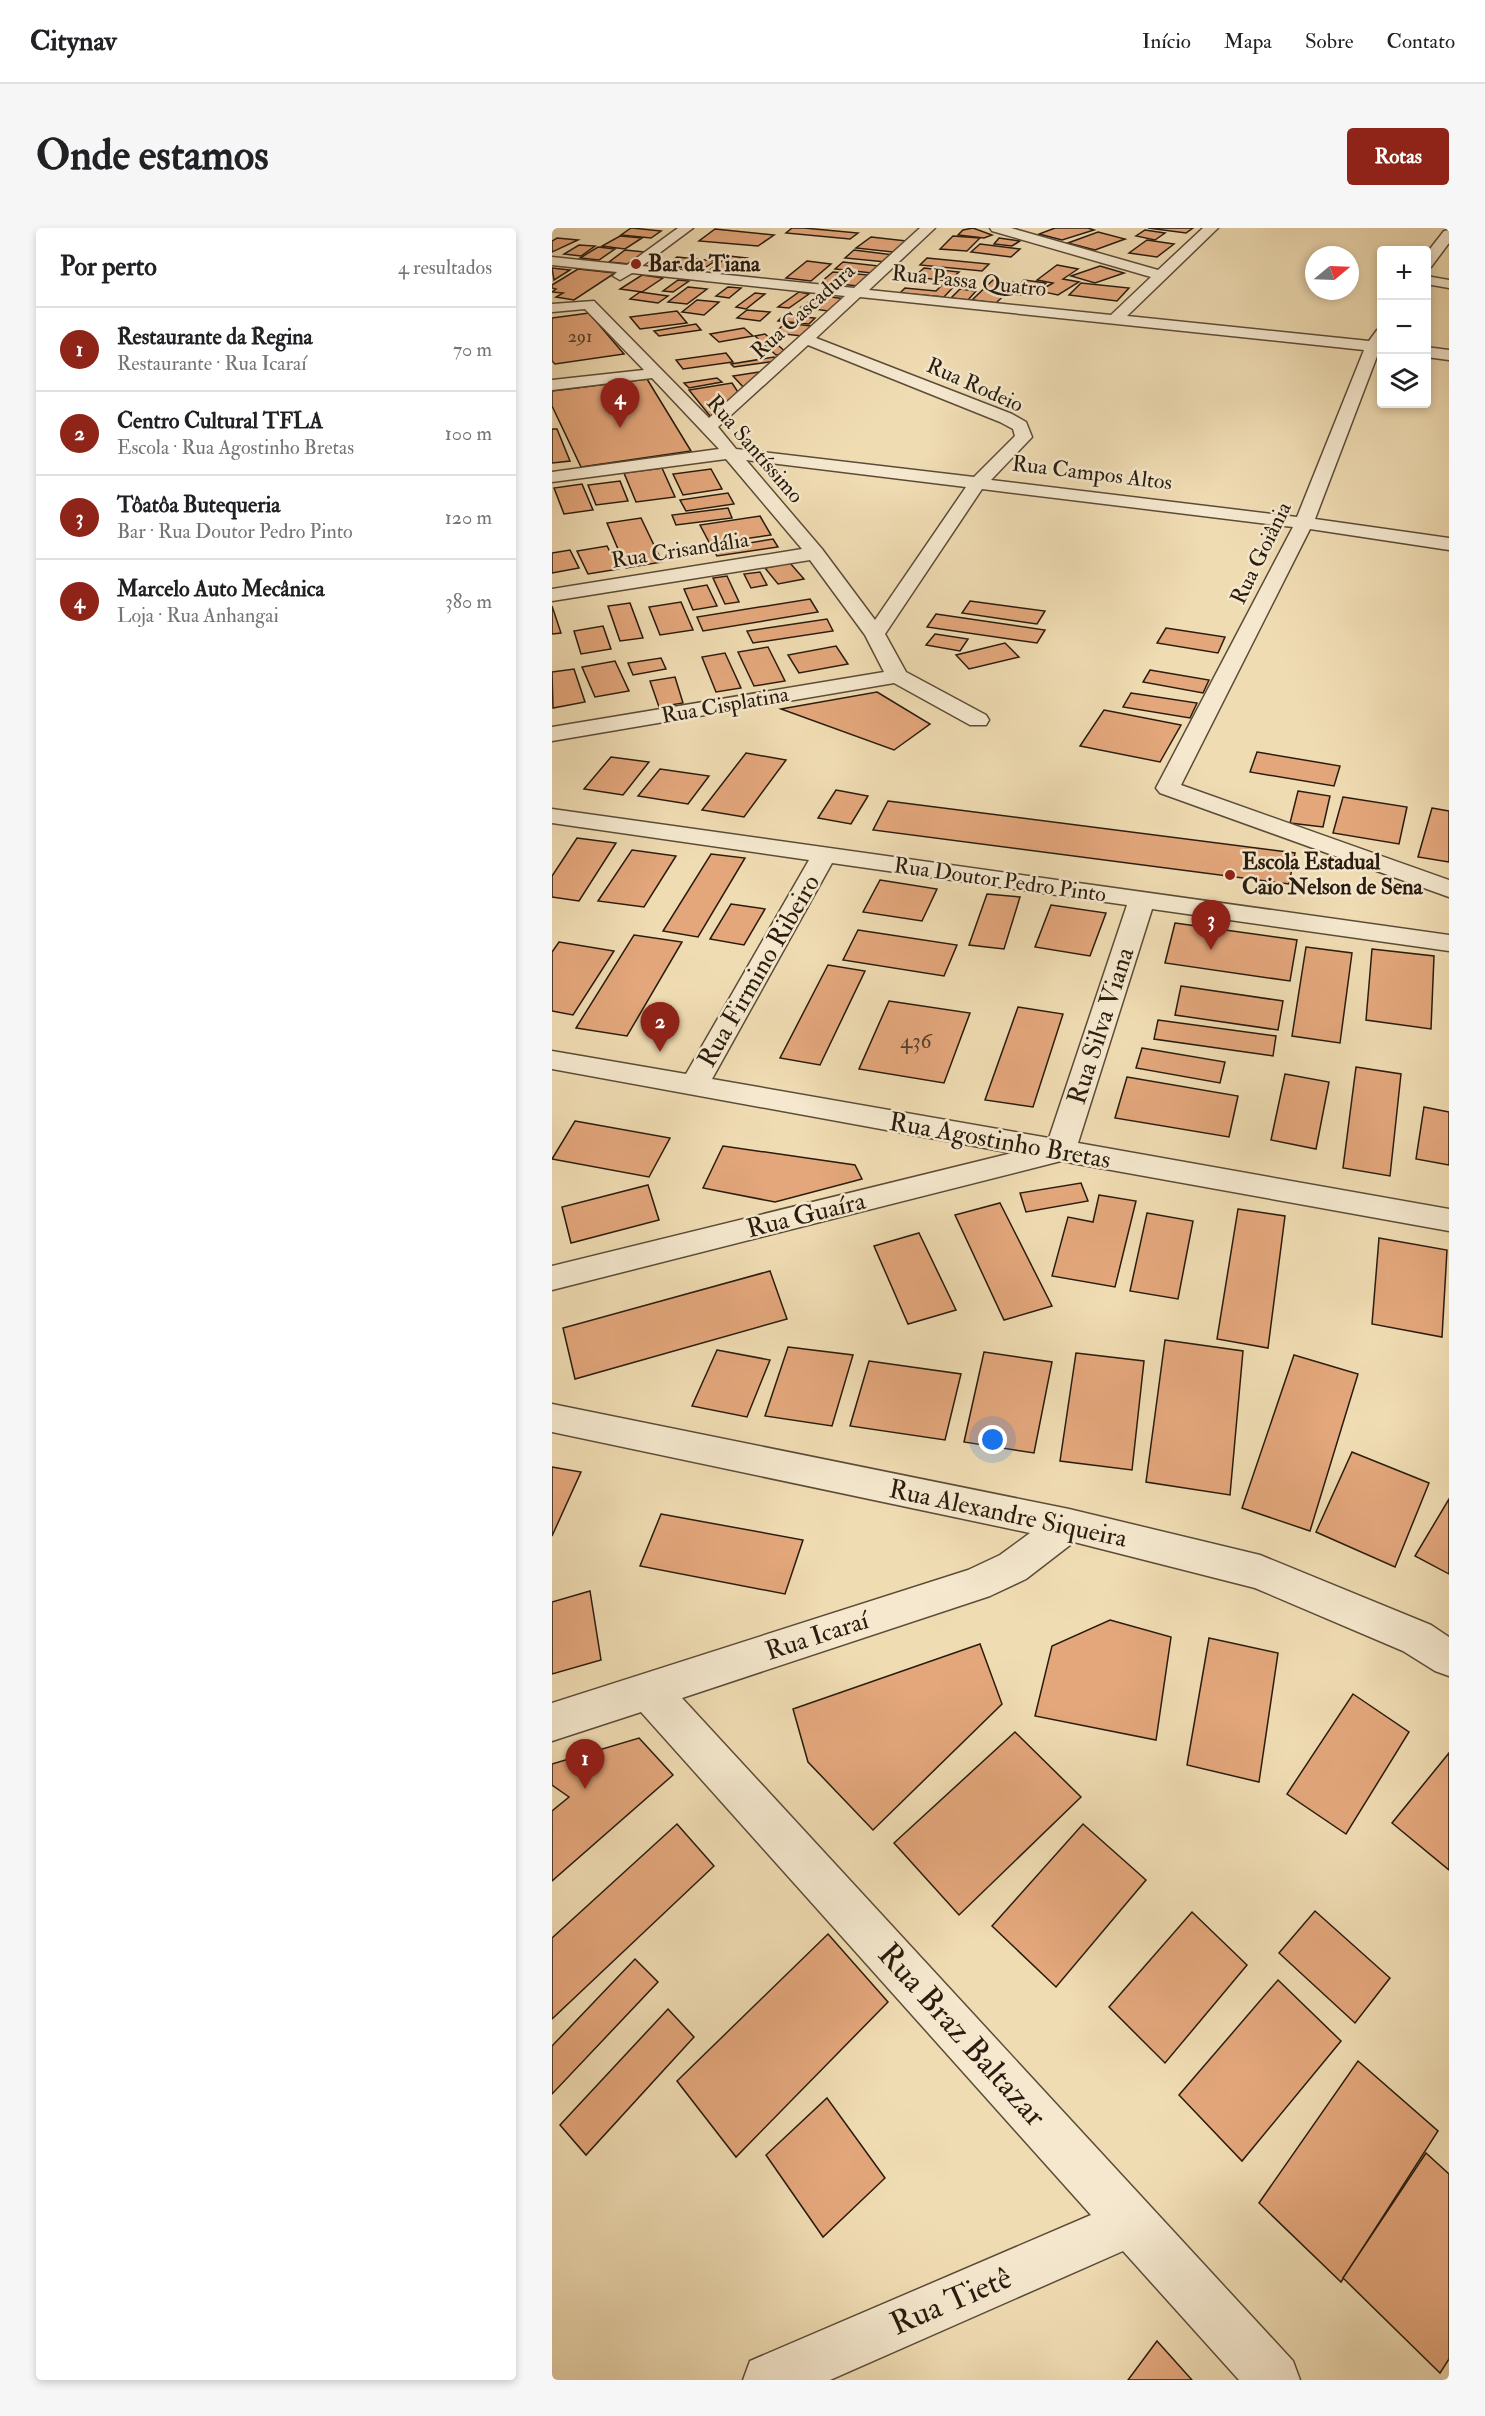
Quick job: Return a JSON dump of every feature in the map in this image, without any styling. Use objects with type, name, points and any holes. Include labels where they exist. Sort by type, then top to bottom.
[{"type":"street","points":[[612,283],[627,269],[686,228]]},
{"type":"street","name":"Rua Cascadura","points":[[709,427],[928,228]]},
{"type":"street","points":[[997,228],[1160,274]]},
{"type":"street","points":[[1115,319],[1211,228]]},
{"type":"street","points":[[1431,257],[1449,234]]},
{"type":"street","name":"Rua Passa Quatro","points":[[552,261],[1115,319],[1377,342]]},
{"type":"street","points":[[1431,281],[1449,284]]},
{"type":"street","name":"Rua Santíssimo","points":[[552,308],[592,300],[656,373],[709,427],[815,553],[875,634],[897,676]]},
{"type":"street","name":"Rua Rodeio","points":[[805,339],[1020,426],[1024,437],[977,484],[875,634]]},
{"type":"street","name":"Rua Goiânia","points":[[1377,347],[1304,523],[1168,788],[1449,889]]},
{"type":"street","points":[[1431,353],[1449,355]]},
{"type":"street","points":[[552,386],[656,373]]},
{"type":"street","name":"Rua Campos Altos","points":[[552,477],[729,453],[1304,523],[1449,544]]},
{"type":"street","name":"Rua Crisandália","points":[[552,595],[815,553]]},
{"type":"street","points":[[897,676],[978,720]]},
{"type":"street","name":"Rua Cisplatina","points":[[552,735],[897,676]]},
{"type":"street","name":"Rua Doutor Pedro Pinto","points":[[552,816],[1449,943]]},
{"type":"street","name":"Rua Firmino Ribeiro","points":[[693,1087],[825,855]]},
{"type":"street","name":"Rua Silva Viana","points":[[1060,1152],[1142,900]]},
{"type":"street","name":"Rua Agostinho Bretas","points":[[552,1060],[693,1087],[1449,1220]]},
{"type":"street","name":"Rua Guaíra","points":[[552,1278],[1060,1152]]},
{"type":"street","name":"Rua Alexandre Siqueira","points":[[552,1418],[1069,1525],[1260,1572],[1417,1638],[1449,1658]]},
{"type":"street","name":"Rua Icaraí","points":[[552,1722],[977,1584],[1013,1567],[1069,1525]]},
{"type":"street","name":"Rua Braz Baltazar","points":[[649,1691],[1274,2380]]},
{"type":"street","name":"Rua Tietê","points":[[769,2380],[1132,2222]]},
{"type":"building","points":[[631,228],[661,231],[651,238],[621,235]]},
{"type":"building","points":[[792,228],[858,233],[850,239],[786,233]]},
{"type":"building","points":[[973,228],[992,235],[984,238],[958,235],[963,230]]},
{"type":"building","points":[[1055,228],[1094,230],[1062,240],[1039,234]]},
{"type":"building","points":[[1148,228],[1193,228],[1186,233]]},
{"type":"building","points":[[715,229],[774,235],[758,246],[699,241]]},
{"type":"building","points":[[1145,230],[1165,233],[1155,240],[1136,236]]},
{"type":"building","points":[[1098,232],[1125,239],[1095,250],[1068,243]]},
{"type":"building","points":[[620,236],[642,238],[625,249],[602,246]]},
{"type":"building","points":[[953,236],[980,238],[967,251],[940,249]]},
{"type":"building","points":[[871,237],[907,241],[893,252],[856,248]]},
{"type":"building","points":[[557,238],[578,240],[552,252],[552,241]]},
{"type":"building","points":[[999,238],[1020,241],[1012,246],[994,244]]},
{"type":"building","points":[[1147,240],[1174,244],[1157,257],[1129,253]]},
{"type":"building","points":[[980,244],[1020,249],[1011,257],[971,252]]},
{"type":"building","points":[[579,245],[595,246],[581,256],[564,254]]},
{"type":"building","points":[[598,247],[615,249],[599,260],[580,258]]},
{"type":"building","points":[[625,250],[645,252],[629,264],[609,262]]},
{"type":"building","points":[[854,250],[894,255],[886,262],[845,258]]},
{"type":"building","points":[[729,256],[747,258],[729,271],[711,269]]},
{"type":"building","points":[[677,257],[715,261],[703,269],[665,266]]},
{"type":"building","points":[[927,258],[989,264],[982,271],[920,265]]},
{"type":"building","points":[[807,261],[831,264],[811,281],[786,278]]},
{"type":"building","points":[[843,262],[879,266],[872,273],[835,269]]},
{"type":"building","points":[[1057,265],[1078,269],[1063,279],[1079,282],[1058,295],[1039,291],[1053,283],[1037,280]]},
{"type":"building","points":[[1100,266],[1124,273],[1095,283],[1071,276]]},
{"type":"building","points":[[552,268],[570,270],[554,280]]},
{"type":"building","points":[[924,268],[959,272],[949,281],[914,277]]},
{"type":"building","points":[[578,269],[615,273],[574,300],[556,297],[563,293],[552,292],[556,289],[552,288],[552,285]]},
{"type":"building","points":[[833,272],[869,275],[858,286],[821,282]]},
{"type":"building","points":[[642,275],[663,278],[642,292],[620,289]]},
{"type":"building","points":[[678,280],[689,281],[673,292],[663,291]]},
{"type":"building","points":[[993,280],[1017,283],[996,303],[972,300]]},
{"type":"building","points":[[1024,280],[1046,283],[1033,296],[1011,294]]},
{"type":"building","points":[[944,283],[956,284],[944,297],[900,293],[905,288],[936,291]]},
{"type":"building","points":[[1081,283],[1129,288],[1117,301],[1069,295]]},
{"type":"building","points":[[688,287],[707,289],[687,304],[668,302]]},
{"type":"building","points":[[728,287],[741,288],[729,298],[716,296]]},
{"type":"building","points":[[960,289],[976,291],[968,300],[951,298]]},
{"type":"building","points":[[640,292],[668,296],[658,303],[630,299]]},
{"type":"building","points":[[799,292],[809,294],[789,308],[778,307]]},
{"type":"building","points":[[755,293],[765,294],[746,309],[736,307]]},
{"type":"building","points":[[818,295],[845,299],[828,311],[801,307]]},
{"type":"building","points":[[697,300],[719,302],[704,315],[682,312]]},
{"type":"building","points":[[747,310],[770,312],[760,321],[737,318]]},
{"type":"building","points":[[677,311],[687,323],[640,329],[630,317]]},
{"type":"building","points":[[589,313],[624,354],[555,364],[552,361],[552,318]]},
{"type":"building","points":[[784,315],[815,318],[809,324],[778,321]]},
{"type":"building","points":[[785,323],[812,326],[802,336],[775,333]]},
{"type":"building","points":[[696,324],[701,330],[659,336],[654,331]]},
{"type":"building","points":[[744,328],[753,336],[719,342],[710,334]]},
{"type":"building","points":[[765,334],[787,353],[776,355],[755,336]]},
{"type":"building","points":[[726,353],[733,362],[683,369],[676,360]]},
{"type":"building","points":[[774,357],[777,361],[734,367],[731,364]]},
{"type":"building","points":[[766,371],[745,389],[733,376]]},
{"type":"building","points":[[717,378],[722,382],[689,388],[684,383]]},
{"type":"building","points":[[647,379],[691,451],[581,467],[552,406],[552,391]]},
{"type":"building","points":[[732,383],[740,395],[717,415],[710,416],[689,390]]},
{"type":"building","points":[[552,429],[557,429],[570,461],[552,463]]},
{"type":"building","points":[[662,468],[675,497],[636,502],[624,473]]},
{"type":"building","points":[[711,469],[722,489],[683,495],[673,474]]},
{"type":"building","points":[[620,481],[628,501],[596,505],[588,485]]},
{"type":"building","points":[[582,484],[593,510],[564,514],[554,488]]},
{"type":"building","points":[[728,493],[734,504],[686,511],[680,500]]},
{"type":"building","points":[[728,508],[732,518],[676,525],[672,515]]},
{"type":"building","points":[[760,516],[771,535],[710,544],[700,525]]},
{"type":"building","points":[[641,518],[662,562],[626,568],[607,523]]},
{"type":"building","points":[[773,539],[778,547],[717,556],[713,549]]},
{"type":"building","points":[[607,546],[619,569],[588,574],[577,551]]},
{"type":"building","points":[[570,550],[579,568],[552,573],[552,553]]},
{"type":"building","points":[[790,563],[804,579],[778,584],[765,568]]},
{"type":"building","points":[[760,572],[767,585],[751,588],[744,574]]},
{"type":"building","points":[[727,576],[739,602],[725,604],[713,578]]},
{"type":"building","points":[[707,585],[717,606],[693,610],[684,589]]},
{"type":"building","points":[[810,599],[818,612],[703,631],[697,617]]},
{"type":"building","points":[[970,601],[1045,611],[1037,624],[962,613]]},
{"type":"building","points":[[681,602],[693,630],[660,635],[649,607]]},
{"type":"building","points":[[630,603],[643,638],[620,641],[608,606]]},
{"type":"building","points":[[552,606],[561,633],[552,634]]},
{"type":"building","points":[[936,614],[1045,630],[1037,643],[927,627]]},
{"type":"building","points":[[827,619],[833,631],[753,643],[747,631]]},
{"type":"building","points":[[603,626],[611,649],[581,654],[574,631]]},
{"type":"building","points":[[1166,628],[1225,637],[1218,653],[1157,643]]},
{"type":"building","points":[[935,634],[968,639],[960,651],[926,645]]},
{"type":"building","points":[[1005,643],[1019,657],[969,669],[956,655]]},
{"type":"building","points":[[836,646],[848,664],[799,673],[788,655]]},
{"type":"building","points":[[768,647],[785,681],[754,686],[738,652]]},
{"type":"building","points":[[725,653],[741,688],[716,692],[702,657]]},
{"type":"building","points":[[661,658],[666,669],[633,675],[628,663]]},
{"type":"building","points":[[615,661],[629,691],[595,697],[582,667]]},
{"type":"building","points":[[574,669],[585,702],[553,708],[552,672]]},
{"type":"building","points":[[1150,670],[1209,680],[1203,693],[1143,682]]},
{"type":"building","points":[[675,677],[683,703],[659,707],[650,681]]},
{"type":"building","points":[[877,692],[930,724],[894,750],[781,709]]},
{"type":"building","points":[[1131,693],[1197,703],[1190,718],[1123,707]]},
{"type":"building","points":[[1104,710],[1181,725],[1160,762],[1080,746]]},
{"type":"building","points":[[1257,752],[1340,766],[1334,786],[1250,772]]},
{"type":"building","points":[[746,753],[786,760],[744,817],[702,810]]},
{"type":"building","points":[[611,757],[649,762],[623,795],[584,789]]},
{"type":"building","points":[[660,769],[709,776],[688,804],[638,796]]},
{"type":"building","points":[[836,790],[868,796],[851,824],[818,818]]},
{"type":"building","points":[[1298,791],[1330,796],[1323,827],[1290,823]]},
{"type":"building","points":[[1343,797],[1407,807],[1399,844],[1333,833]]},
{"type":"building","points":[[888,801],[1295,853],[1289,884],[873,830]]},
{"type":"building","points":[[1432,808],[1449,811],[1449,862],[1418,857]]},
{"type":"building","points":[[577,838],[616,843],[579,901],[552,897],[552,876]]},
{"type":"building","points":[[632,850],[676,856],[644,907],[598,901]]},
{"type":"building","points":[[711,854],[745,858],[698,937],[663,931]]},
{"type":"building","points":[[880,880],[937,889],[922,921],[863,912]]},
{"type":"building","points":[[987,894],[1020,897],[1004,949],[969,945]]},
{"type":"building","points":[[731,904],[765,909],[744,945],[710,939]]},
{"type":"building","points":[[1051,905],[1106,913],[1090,956],[1035,947]]},
{"type":"building","points":[[1175,923],[1297,940],[1290,981],[1165,963]]},
{"type":"building","points":[[858,930],[957,945],[944,976],[843,960]]},
{"type":"building","points":[[634,935],[682,942],[627,1036],[576,1028]]},
{"type":"building","points":[[559,942],[614,951],[573,1015],[552,1011],[552,952]]},
{"type":"building","points":[[1306,947],[1352,953],[1340,1043],[1292,1036]]},
{"type":"building","points":[[1372,949],[1434,956],[1431,1029],[1366,1020]]},
{"type":"building","points":[[828,965],[865,971],[820,1065],[780,1058]]},
{"type":"building","points":[[1181,986],[1283,1001],[1278,1030],[1175,1015]]},
{"type":"building","points":[[889,1001],[970,1013],[944,1083],[859,1069]]},
{"type":"building","points":[[1018,1007],[1063,1014],[1033,1107],[985,1100]]},
{"type":"building","points":[[1158,1020],[1276,1036],[1273,1056],[1154,1039]]},
{"type":"building","points":[[1142,1048],[1225,1062],[1220,1083],[1136,1068]]},
{"type":"building","points":[[1356,1067],[1401,1074],[1390,1176],[1343,1168]]},
{"type":"building","points":[[1285,1074],[1329,1082],[1316,1149],[1271,1140]]},
{"type":"building","points":[[1127,1077],[1238,1096],[1229,1137],[1115,1118]]},
{"type":"building","points":[[1424,1107],[1449,1112],[1449,1165],[1416,1159]]},
{"type":"building","points":[[575,1121],[670,1138],[649,1177],[552,1159]]},
{"type":"building","points":[[723,1146],[855,1165],[862,1179],[775,1202],[703,1188]]},
{"type":"building","points":[[1081,1183],[1088,1201],[1026,1212],[1020,1193]]},
{"type":"building","points":[[648,1185],[659,1220],[571,1243],[562,1207]]},
{"type":"building","points":[[1099,1195],[1136,1201],[1115,1287],[1052,1276],[1068,1217],[1093,1222]]},
{"type":"building","points":[[1000,1203],[1052,1306],[1004,1320],[955,1215]]},
{"type":"building","points":[[1238,1209],[1285,1216],[1268,1348],[1217,1339]]},
{"type":"building","points":[[1147,1213],[1193,1221],[1178,1299],[1130,1291]]},
{"type":"building","points":[[919,1233],[956,1310],[908,1324],[874,1246]]},
{"type":"building","points":[[1379,1238],[1447,1250],[1442,1337],[1372,1324]]},
{"type":"building","points":[[770,1271],[787,1319],[575,1379],[563,1328]]},
{"type":"building","points":[[1165,1340],[1243,1351],[1230,1495],[1146,1482]]},
{"type":"building","points":[[788,1347],[853,1355],[832,1426],[765,1416]]},
{"type":"building","points":[[717,1350],[770,1360],[747,1417],[692,1406]]},
{"type":"building","points":[[984,1352],[1052,1362],[1034,1453],[964,1442]]},
{"type":"building","points":[[1076,1353],[1144,1361],[1132,1470],[1060,1461]]},
{"type":"building","points":[[1294,1355],[1358,1374],[1310,1531],[1242,1508]]},
{"type":"building","points":[[869,1361],[961,1374],[945,1440],[850,1426]]},
{"type":"building","points":[[1352,1452],[1429,1483],[1395,1567],[1316,1532]]},
{"type":"building","points":[[552,1467],[581,1472],[552,1536]]},
{"type":"building","points":[[1449,1499],[1449,1574],[1415,1556]]},
{"type":"building","points":[[661,1514],[803,1540],[785,1594],[640,1566]]},
{"type":"building","points":[[590,1591],[601,1660],[552,1674],[552,1602]]},
{"type":"building","points":[[1110,1620],[1171,1637],[1156,1740],[1035,1716],[1052,1646]]},
{"type":"building","points":[[1209,1638],[1278,1653],[1259,1782],[1187,1765]]},
{"type":"building","points":[[980,1644],[1002,1704],[873,1830],[808,1762],[793,1709]]},
{"type":"building","points":[[1353,1694],[1409,1732],[1346,1834],[1287,1794]]},
{"type":"building","points":[[1015,1732],[1081,1797],[959,1915],[894,1843]]},
{"type":"building","points":[[639,1738],[673,1775],[552,1881],[552,1811],[569,1797],[552,1785],[552,1764]]},
{"type":"building","points":[[1449,1753],[1449,1870],[1392,1823]]},
{"type":"building","points":[[677,1824],[714,1866],[552,2019],[552,1938]]},
{"type":"building","points":[[1083,1824],[1146,1880],[1056,1987],[992,1926]]},
{"type":"building","points":[[1315,1911],[1390,1978],[1355,2023],[1279,1953]]},
{"type":"building","points":[[1192,1912],[1247,1965],[1165,2063],[1109,2007]]},
{"type":"building","points":[[828,1934],[888,2002],[736,2157],[677,2081]]},
{"type":"building","points":[[635,1959],[658,1982],[552,2094],[552,2046]]},
{"type":"building","points":[[1278,1980],[1341,2041],[1242,2161],[1179,2095]]},
{"type":"building","points":[[668,2009],[694,2037],[586,2155],[560,2125]]},
{"type":"building","points":[[1358,2061],[1438,2131],[1341,2282],[1259,2203]]},
{"type":"building","points":[[827,2098],[885,2178],[823,2237],[766,2155]]},
{"type":"building","points":[[1426,2153],[1449,2174],[1449,2359],[1440,2373],[1343,2278]]},
{"type":"building","points":[[1157,2341],[1192,2380],[1128,2380]]},
{"type":"place","name":"Bar da Tiana","points":[[636,264]]},
{"type":"place","name":"Marcelo Auto Mecânica","points":[[620,428]]},
{"type":"place","name":"Escola Estadual Caio Nelson de Sena","points":[[1230,875]]},
{"type":"place","name":"Tôatôa Butequeria","points":[[1211,950]]},
{"type":"place","name":"Centro Cultural TFLA","points":[[660,1052]]},
{"type":"place","name":"Restaurante da Regina","points":[[585,1789]]}]
